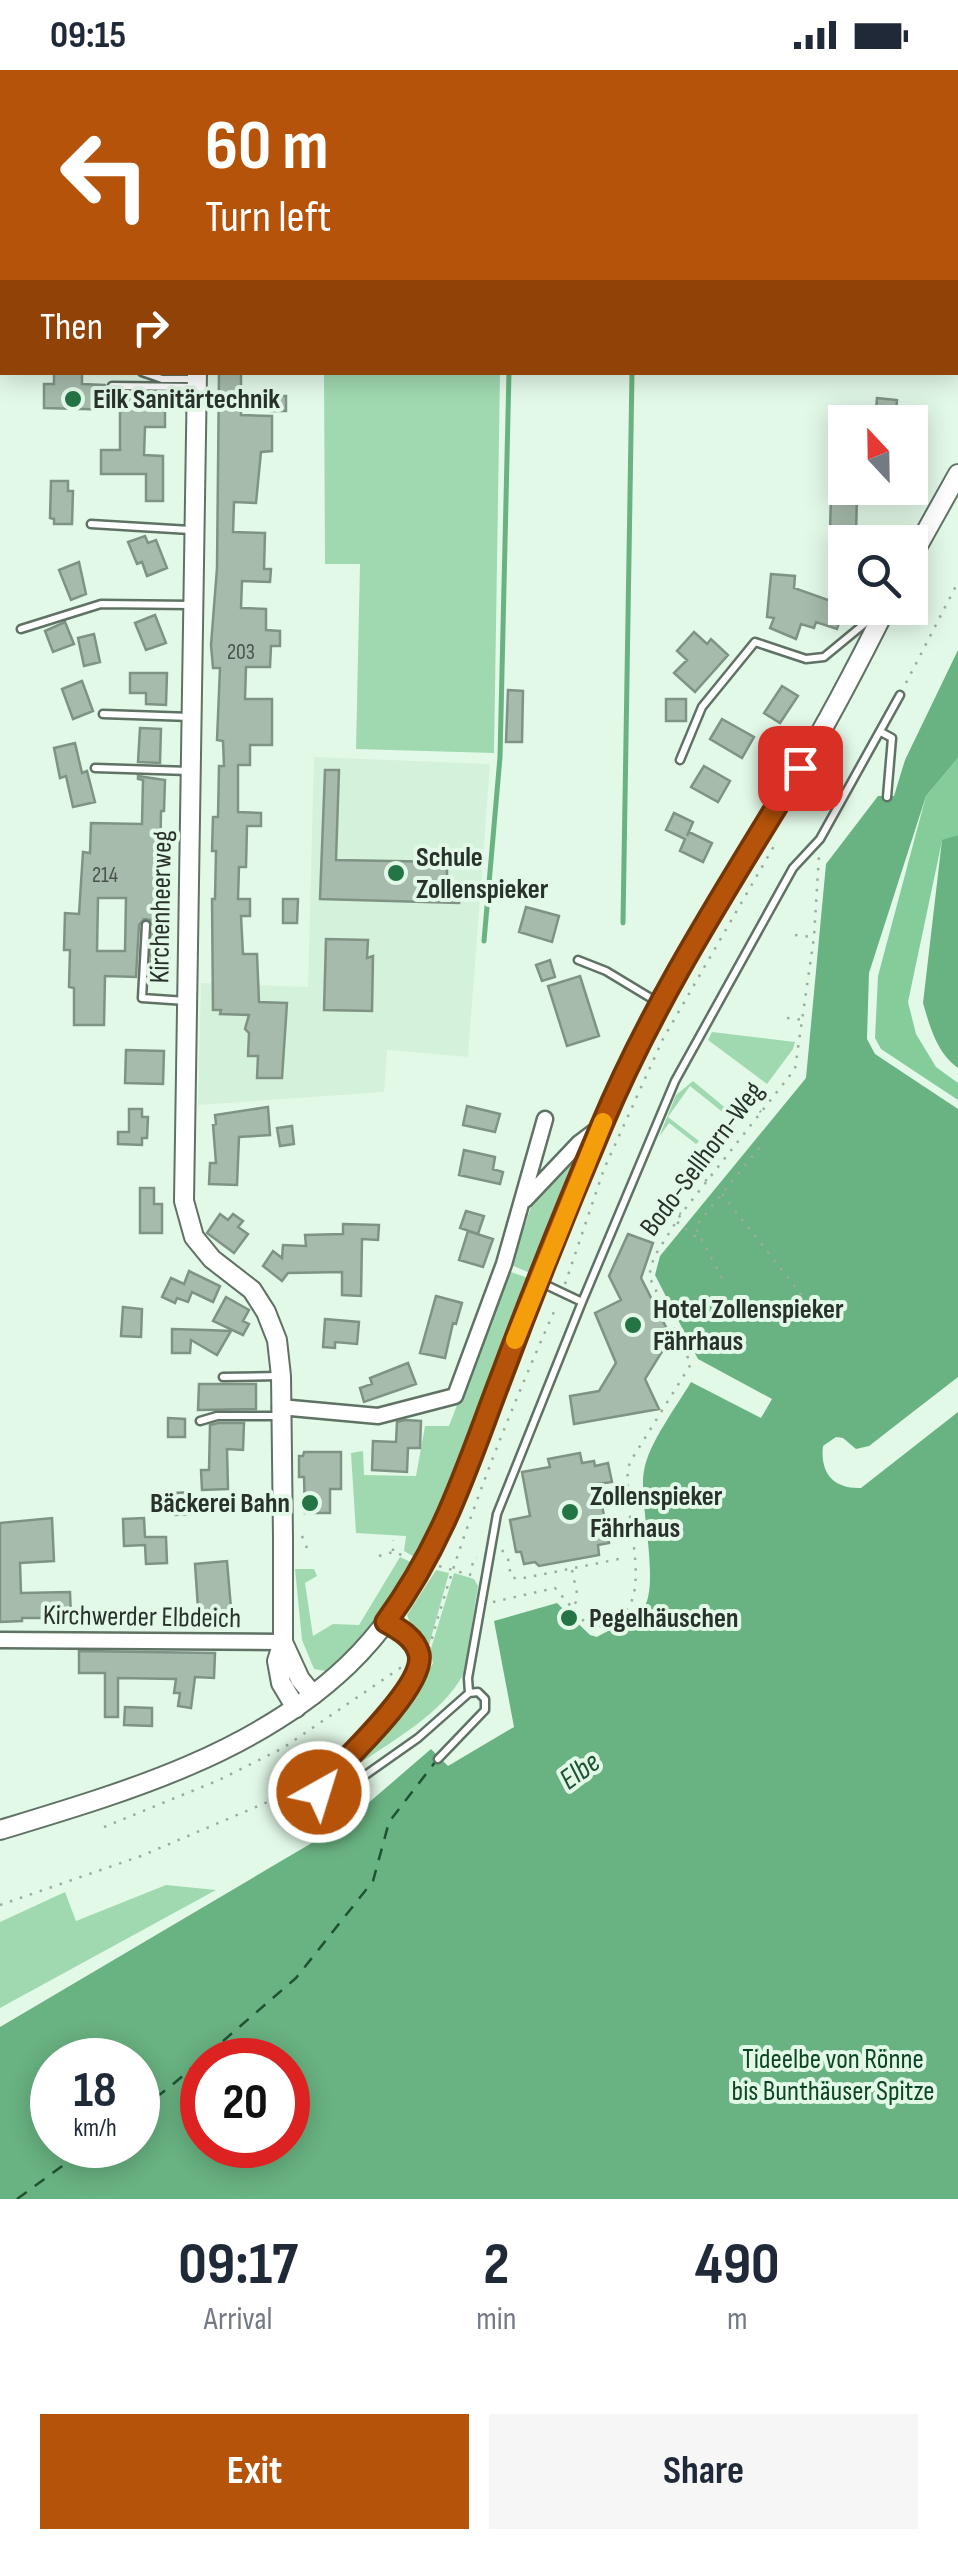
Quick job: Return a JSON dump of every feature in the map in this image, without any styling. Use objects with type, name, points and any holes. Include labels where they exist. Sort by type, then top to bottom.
[{"type":"street","name":"Kirchenheerweg","points":[[196,380],[183,1186],[186,1212],[201,1248],[252,1290],[277,1340],[282,1376],[282,1642],[300,1679],[314,1695]]},
{"type":"street","points":[[928,528],[958,474]]},
{"type":"street","points":[[0,1830],[85,1804],[268,1728],[347,1666],[414,1584],[437,1543],[601,1126],[660,1004],[817,738],[876,625]]},
{"type":"street","points":[[280,1411],[378,1416],[455,1396],[524,1201],[544,1119]]},
{"type":"street","points":[[524,1201],[601,1126]]},
{"type":"street","name":"Kirchwerder Elbdeich","points":[[0,1640],[282,1642]]},
{"type":"street","name":"Kirchenheerweg","points":[[282,1642],[277,1672],[296,1708]]},
{"type":"lane","points":[[152,375],[196,380]]},
{"type":"lane","points":[[112,386],[196,380]]},
{"type":"lane","points":[[91,524],[194,530]]},
{"type":"lane","points":[[21,628],[101,604],[193,605]]},
{"type":"lane","points":[[680,760],[702,708],[755,642],[806,659],[824,658],[864,625]]},
{"type":"lane","points":[[469,1692],[468,1678],[492,1536],[512,1474],[675,1081],[794,868],[820,839],[900,695]]},
{"type":"lane","points":[[102,714],[191,717]]},
{"type":"lane","points":[[880,732],[892,738],[887,796]]},
{"type":"lane","points":[[95,768],[190,771]]},
{"type":"lane","points":[[146,925],[142,998],[187,1001]]},
{"type":"lane","points":[[578,960],[606,971],[660,1004]]},
{"type":"lane","points":[[538,1281],[582,1302]]},
{"type":"lane","points":[[223,1377],[282,1376]]},
{"type":"lane","points":[[200,1421],[280,1411]]},
{"type":"lane","points":[[386,1622],[415,1644],[420,1656],[416,1676],[319,1788],[322,1796],[337,1795],[390,1760],[469,1692]]},
{"type":"lane","points":[[438,1759],[485,1710],[482,1695],[469,1692]]},
{"type":"path","points":[[900,695],[958,582]]},
{"type":"path","name":"Bodo-Sellhorn-Weg","points":[[482,1604],[555,1588],[588,1626],[597,1628],[624,1614],[629,1605],[636,1557],[625,1477],[630,1462],[691,1364],[648,1276],[654,1257],[680,1214],[795,1069],[814,937],[820,839]]},
{"type":"path","points":[[562,1292],[604,1169],[663,1039],[778,840]]},
{"type":"path","points":[[796,935],[814,937]]},
{"type":"path","points":[[786,1018],[804,1020]]},
{"type":"path","points":[[743,1098],[761,1112]]},
{"type":"path","points":[[722,1278],[695,1227],[760,1147]]},
{"type":"path","points":[[689,1166],[708,1182]]},
{"type":"path","points":[[722,1194],[822,1321]]},
{"type":"path","points":[[661,1203],[680,1214]]},
{"type":"path","points":[[676,1222],[703,1243]]},
{"type":"path","points":[[492,1536],[508,1558],[511,1577],[519,1579],[619,1560]]},
{"type":"path","points":[[393,1552],[394,1540]]},
{"type":"path","points":[[379,1556],[402,1554]]},
{"type":"path","points":[[440,1566],[470,1575],[473,1561]]},
{"type":"path","points":[[570,1613],[578,1598],[572,1569]]},
{"type":"path","points":[[0,1904],[141,1856],[277,1798],[292,1810]]},
{"type":"shaded area","points":[[324,375],[500,375],[494,753],[356,749],[360,564],[325,564]]},
{"type":"shaded area","name":"Schule Zollenspieker","points":[[314,757],[490,764],[468,1057],[387,1050],[384,1092],[198,1105],[201,983],[308,987]]},
{"type":"shaded area","points":[[958,758],[958,835],[942,841],[908,1002],[916,1034],[936,1067],[958,1083],[958,1100],[881,1049],[875,1038],[878,976],[926,796]]},
{"type":"shaded area","points":[[712,1032],[795,1042],[767,1084],[708,1040]]},
{"type":"shaded area","points":[[693,1081],[728,1110],[725,1114],[690,1086],[668,1117],[699,1141],[696,1144],[669,1123],[659,1137],[676,1095]]},
{"type":"shaded area","points":[[576,1151],[580,1152],[530,1273],[511,1265],[532,1204]]},
{"type":"shaded area","points":[[508,1271],[528,1278],[426,1547],[416,1558],[404,1551],[406,1536],[356,1533],[351,1453],[363,1451],[364,1475],[416,1476],[425,1426],[449,1426]]},
{"type":"shaded area","points":[[400,1557],[413,1563],[398,1586],[399,1591],[343,1659],[325,1671],[314,1669],[302,1640],[295,1569],[314,1569],[317,1576],[305,1583],[313,1636],[333,1624],[359,1625]]},
{"type":"shaded area","points":[[436,1570],[449,1573],[428,1649],[407,1615]]},
{"type":"shaded area","points":[[454,1573],[474,1579],[478,1586],[464,1673],[429,1714],[353,1768],[350,1765],[413,1693],[433,1663],[430,1652]]},
{"type":"shaded area","points":[[166,1885],[216,1890],[0,2008],[0,1922],[65,1892],[76,1921]]},
{"type":"water","name":"Elbe","points":[[958,650],[958,758],[926,796],[869,973],[867,1039],[875,1054],[958,1109],[958,1377],[869,1446],[856,1449],[836,1437],[823,1446],[823,1456],[830,1478],[843,1486],[861,1488],[958,1412],[958,2199],[0,2199],[0,2027],[344,1824],[431,1749],[448,1766],[514,1727],[494,1621],[557,1603],[590,1635],[597,1637],[643,1609],[650,1582],[644,1471],[664,1425],[691,1382],[761,1418],[772,1399],[698,1359],[655,1275],[660,1256],[806,1078],[826,864],[878,796],[894,796],[905,760]]},
{"type":"water","points":[[958,835],[958,1068],[940,1047],[923,1003],[942,840]]},
{"type":"building","points":[[54,375],[82,375],[82,384],[105,385],[111,393],[165,394],[165,427],[145,427],[144,455],[163,456],[163,501],[146,501],[146,474],[101,474],[101,450],[120,450],[120,410],[44,408],[44,384],[54,384]]},
{"type":"building","points":[[219,375],[241,375],[241,415],[272,416],[272,451],[261,452],[256,503],[234,502],[233,532],[265,533],[264,569],[271,569],[270,582],[242,581],[241,608],[266,609],[266,630],[280,631],[280,646],[271,646],[270,667],[246,667],[245,699],[272,699],[272,745],[250,745],[250,765],[238,765],[238,812],[261,813],[261,826],[247,826],[246,867],[239,867],[238,899],[250,899],[250,916],[241,916],[243,954],[257,954],[259,1002],[287,1003],[282,1078],[257,1078],[258,1056],[248,1056],[249,1033],[245,1029],[249,1015],[213,1010],[213,817],[218,817],[219,766],[224,766],[223,741],[217,740],[220,668],[213,668],[211,645],[217,568]]},
{"type":"building","points":[[271,396],[286,396],[286,411],[271,411]]},
{"type":"building","points":[[877,398],[897,400],[897,405],[876,405]]},
{"type":"building","points":[[51,481],[68,481],[68,491],[73,491],[72,524],[54,524],[50,518]]},
{"type":"building","points":[[831,505],[857,505],[856,525],[830,525]]},
{"type":"building","points":[[145,536],[148,543],[156,540],[167,568],[147,576],[128,542]]},
{"type":"building","points":[[79,562],[86,594],[71,600],[59,570]]},
{"type":"building","points":[[771,574],[795,576],[794,588],[828,600],[828,625],[838,625],[837,629],[816,622],[814,628],[801,624],[796,639],[770,628],[774,618],[767,617]]},
{"type":"building","points":[[155,615],[166,643],[146,650],[135,623]]},
{"type":"building","points":[[65,622],[74,644],[53,652],[45,631]]},
{"type":"building","points":[[694,632],[707,644],[711,639],[728,655],[695,692],[674,673],[687,660],[677,651]]},
{"type":"building","points":[[94,634],[100,662],[84,666],[78,638]]},
{"type":"building","points":[[130,673],[167,673],[166,705],[146,704],[146,693],[130,693]]},
{"type":"building","points":[[82,681],[93,711],[73,719],[62,689]]},
{"type":"building","points":[[782,686],[798,696],[780,723],[764,713]]},
{"type":"building","points":[[508,690],[523,691],[522,742],[506,742]]},
{"type":"building","points":[[666,699],[686,699],[686,721],[666,721]]},
{"type":"building","points":[[722,719],[754,737],[742,758],[710,739]]},
{"type":"building","points":[[140,728],[161,729],[160,763],[138,762]]},
{"type":"building","points":[[75,743],[82,773],[87,771],[95,802],[73,807],[66,776],[60,778],[54,748]]},
{"type":"building","points":[[704,766],[730,781],[718,802],[691,787]]},
{"type":"building","points":[[325,770],[339,770],[336,860],[447,862],[447,887],[460,887],[459,903],[320,899]]},
{"type":"building","points":[[138,779],[165,780],[159,920],[170,920],[169,977],[150,976],[153,924],[144,919],[139,925],[136,977],[105,976],[104,1025],[74,1025],[70,950],[64,950],[65,913],[79,914],[83,852],[90,853],[91,823],[142,824],[143,780]],"holes":[[[98,898],[126,898],[125,951],[97,951]]]},
{"type":"building","points":[[674,813],[693,822],[687,836],[689,832],[712,843],[703,862],[680,851],[685,839],[666,830]]},
{"type":"building","points":[[283,899],[298,899],[297,923],[283,923]]},
{"type":"building","points":[[526,907],[559,916],[552,942],[519,932]]},
{"type":"building","points":[[326,939],[368,940],[367,958],[373,956],[372,1011],[324,1010]]},
{"type":"building","points":[[550,960],[555,977],[542,981],[536,965]]},
{"type":"building","points":[[580,976],[599,1036],[567,1046],[548,986]]},
{"type":"building","points":[[126,1050],[164,1051],[163,1084],[125,1083]]},
{"type":"building","points":[[467,1106],[500,1114],[495,1132],[463,1125]]},
{"type":"building","points":[[268,1107],[270,1135],[239,1137],[237,1185],[209,1184],[210,1163],[216,1163],[215,1115]]},
{"type":"building","points":[[129,1109],[142,1109],[142,1117],[148,1117],[147,1138],[142,1138],[142,1145],[118,1144],[118,1132],[129,1132]]},
{"type":"building","points":[[292,1126],[294,1144],[280,1146],[277,1128]]},
{"type":"building","points":[[464,1150],[495,1157],[493,1169],[503,1172],[500,1184],[459,1175]]},
{"type":"building","points":[[140,1188],[154,1188],[154,1204],[162,1204],[162,1233],[140,1233]]},
{"type":"building","points":[[466,1211],[484,1216],[478,1234],[460,1228]]},
{"type":"building","points":[[220,1214],[228,1220],[233,1214],[243,1221],[238,1227],[248,1234],[234,1253],[207,1233]]},
{"type":"building","points":[[343,1224],[379,1225],[378,1240],[362,1239],[361,1296],[342,1295],[342,1272],[288,1273],[282,1281],[263,1266],[273,1251],[282,1258],[283,1245],[306,1246],[305,1235],[343,1234]]},
{"type":"building","points":[[468,1231],[493,1239],[483,1267],[459,1260]]},
{"type":"building","name":"Hotel Zollenspieker Fährhaus","points":[[628,1234],[653,1243],[641,1278],[671,1337],[645,1379],[659,1409],[574,1424],[570,1396],[599,1391],[616,1363],[595,1313],[621,1300],[609,1276]]},
{"type":"building","points":[[189,1271],[220,1286],[213,1302],[192,1292],[188,1302],[177,1298],[175,1303],[162,1297],[171,1278],[184,1284]]},
{"type":"building","points":[[436,1296],[462,1303],[445,1358],[420,1353]]},
{"type":"building","points":[[226,1297],[249,1310],[243,1321],[249,1324],[243,1335],[213,1321]]},
{"type":"building","points":[[123,1307],[142,1309],[141,1337],[121,1336]]},
{"type":"building","points":[[325,1319],[359,1322],[357,1344],[335,1342],[335,1348],[323,1347]]},
{"type":"building","points":[[172,1329],[231,1331],[217,1355],[191,1340],[190,1353],[172,1353]]},
{"type":"building","points":[[408,1363],[416,1384],[364,1402],[360,1388],[372,1384],[370,1378]]},
{"type":"building","points":[[199,1384],[256,1384],[256,1409],[198,1410]]},
{"type":"building","points":[[168,1418],[185,1419],[185,1437],[168,1437]]},
{"type":"building","points":[[421,1421],[420,1448],[408,1448],[407,1472],[372,1470],[373,1441],[396,1442],[397,1422]]},
{"type":"building","points":[[244,1423],[243,1450],[227,1449],[228,1489],[202,1490],[201,1470],[209,1470],[210,1425]]},
{"type":"building","points":[[304,1452],[341,1452],[341,1489],[330,1489],[330,1513],[305,1513],[304,1477],[299,1477],[299,1456]]},
{"type":"building","name":"Zollenspieker Fährhaus","points":[[580,1453],[582,1463],[608,1463],[612,1482],[598,1484],[609,1543],[598,1545],[599,1555],[539,1566],[535,1562],[524,1564],[521,1552],[516,1552],[510,1520],[530,1516],[522,1472],[550,1467],[548,1459]]},
{"type":"building","points":[[191,1492],[192,1514],[175,1515],[174,1493]]},
{"type":"building","points":[[52,1518],[54,1561],[20,1563],[21,1593],[70,1592],[71,1618],[0,1622],[0,1523]]},
{"type":"building","points":[[144,1518],[145,1537],[166,1537],[167,1563],[146,1564],[145,1545],[124,1546],[123,1519]]},
{"type":"building","points":[[227,1561],[232,1620],[199,1623],[195,1564]]},
{"type":"building","points":[[79,1651],[215,1653],[214,1678],[195,1677],[191,1708],[178,1706],[180,1693],[174,1693],[176,1679],[118,1678],[118,1717],[105,1717],[105,1673],[79,1673]]},
{"type":"building","points":[[125,1707],[152,1708],[152,1726],[124,1725]]},
{"type":"waterway","points":[[484,941],[500,757],[509,375]]},
{"type":"waterway","points":[[623,923],[632,375]]},
{"type":"ferry route","points":[[160,2094],[296,1978],[373,1881],[389,1822],[436,1761]]},
{"type":"ferry route","points":[[17,2199],[59,2168]]},
{"type":"slow traffic","points":[[515,1340],[603,1122]]},
{"type":"place","name":"Eilk Sanitärtechnik","points":[[73,399]]},
{"type":"place","name":"Schule Zollenspieker","points":[[396,873]]},
{"type":"place","name":"Hotel Zollenspieker Fährhaus","points":[[633,1325]]},
{"type":"place","name":"Bäckerei Bahn","points":[[310,1503]]},
{"type":"place","name":"Zollenspieker Fährhaus","points":[[570,1512]]},
{"type":"place","name":"Pegelhäuschen","points":[[569,1618]]},
{"type":"route","points":[[319,1792],[416,1676],[420,1656],[415,1644],[386,1622],[437,1543],[538,1281],[626,1070],[672,981],[800,768]]},
{"type":"park label","name":"Tideelbe von Rönne bis Bunthäuser Spitze","points":[[833,2075]]}]
